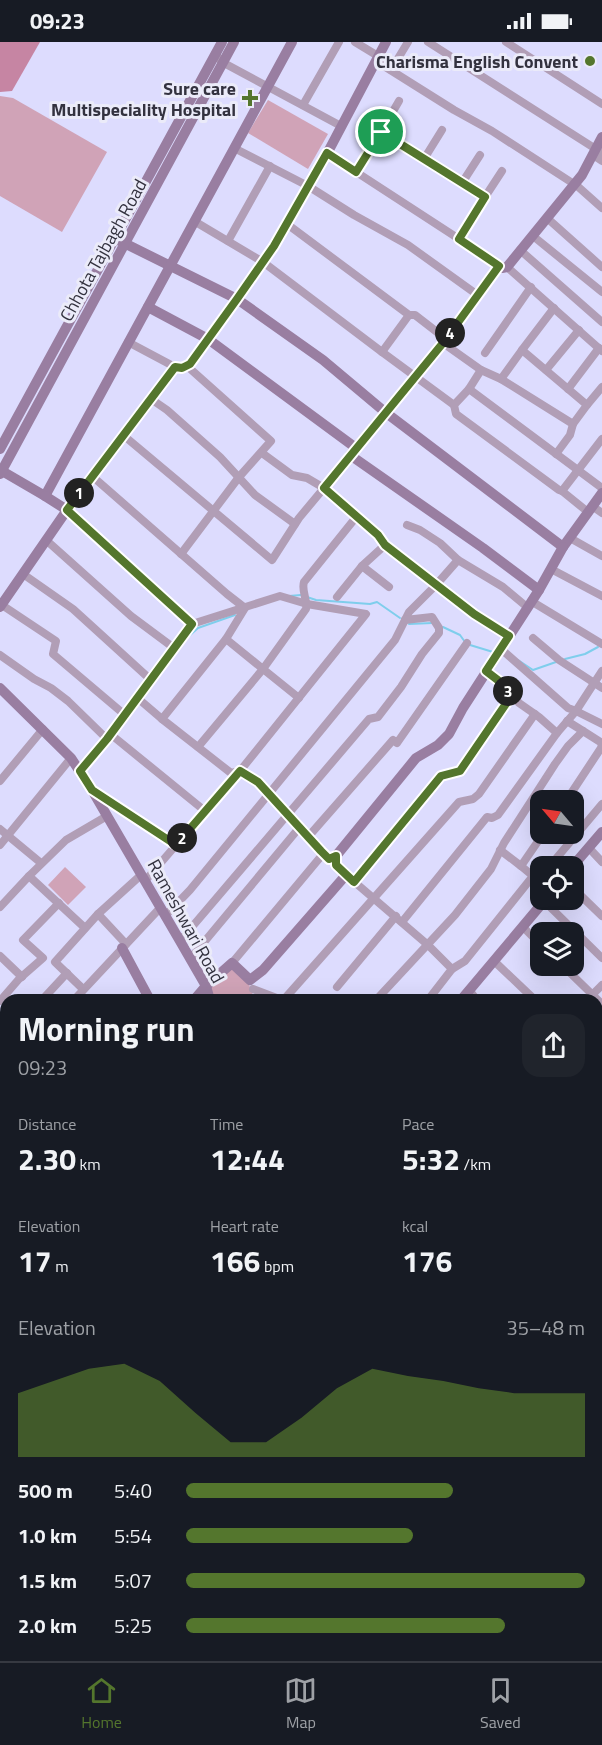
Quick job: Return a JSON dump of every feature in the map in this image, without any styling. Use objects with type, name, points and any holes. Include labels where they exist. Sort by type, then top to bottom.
[{"type":"street","points":[[222,42],[219,58],[341,126]]},
{"type":"street","name":"Chhota Tajbagh Road","points":[[1,473],[219,58],[234,42]]},
{"type":"street","points":[[45,496],[292,42]]},
{"type":"street","points":[[303,105],[339,42]]},
{"type":"street","points":[[355,42],[391,70],[574,184],[602,208]]},
{"type":"street","points":[[128,342],[175,367],[187,366],[237,299],[287,224],[386,42]]},
{"type":"street","points":[[391,70],[408,42]]},
{"type":"street","points":[[428,42],[598,154]]},
{"type":"street","points":[[506,42],[602,104]]},
{"type":"street","points":[[356,172],[399,100]]},
{"type":"street","points":[[424,159],[442,130]]},
{"type":"street","points":[[381,132],[485,197]]},
{"type":"street","points":[[123,435],[272,560],[295,524],[385,412],[503,266],[520,250],[582,175],[598,154],[602,137]]},
{"type":"street","points":[[234,148],[308,186],[408,245],[479,296]]},
{"type":"street","points":[[327,153],[503,266],[531,287],[601,349],[568,389]]},
{"type":"street","points":[[462,183],[480,155]]},
{"type":"street","points":[[228,241],[270,166]]},
{"type":"street","points":[[459,239],[502,171]]},
{"type":"street","points":[[547,218],[602,267]]},
{"type":"street","points":[[194,221],[263,262],[454,405],[456,414],[559,490],[594,510]]},
{"type":"street","points":[[287,224],[409,315],[415,315],[481,370],[501,379],[573,424]]},
{"type":"street","points":[[532,236],[602,292]]},
{"type":"street","points":[[0,449],[121,242],[237,299],[323,360],[385,412],[567,542],[602,556]]},
{"type":"street","points":[[520,250],[602,322]]},
{"type":"street","points":[[485,353],[531,287]]},
{"type":"street","points":[[148,307],[208,339],[353,452],[539,590]]},
{"type":"street","points":[[501,379],[554,308]]},
{"type":"street","points":[[382,352],[409,315]]},
{"type":"street","points":[[546,370],[579,330]]},
{"type":"street","points":[[522,350],[587,405]]},
{"type":"street","points":[[181,554],[239,477],[271,441],[187,366]]},
{"type":"street","points":[[125,715],[53,654],[56,641],[1,606],[67,510],[175,367]]},
{"type":"street","points":[[454,405],[469,389],[481,370]]},
{"type":"street","points":[[556,454],[570,435],[573,424],[602,387]]},
{"type":"street","points":[[141,701],[231,773],[240,771],[258,782],[323,854],[329,859],[336,856],[416,758],[438,746],[449,734],[486,671],[502,653],[509,636],[567,542],[594,510],[602,490],[469,389]]},
{"type":"street","points":[[151,399],[220,457],[255,495],[295,524]]},
{"type":"street","points":[[562,491],[602,439]]},
{"type":"street","points":[[262,453],[292,475],[307,478],[324,488],[378,535],[385,545],[474,614],[509,636]]},
{"type":"street","points":[[1,473],[67,510],[192,624]]},
{"type":"street","points":[[92,476],[245,608]]},
{"type":"street","points":[[198,747],[263,669],[306,609],[304,582],[357,516]]},
{"type":"street","points":[[406,525],[420,530],[440,543],[458,560],[529,604],[602,644]]},
{"type":"street","points":[[46,540],[131,616],[174,648]]},
{"type":"street","points":[[337,597],[362,566],[385,545]]},
{"type":"street","points":[[79,994],[124,946],[190,890],[395,640],[409,612],[458,560]]},
{"type":"street","points":[[362,566],[389,587]]},
{"type":"street","points":[[551,569],[602,596]]},
{"type":"street","points":[[23,574],[74,609],[151,680]]},
{"type":"street","points":[[80,771],[110,738],[192,624],[284,598],[366,614],[240,771],[176,845],[143,878],[98,914],[55,962],[83,989]]},
{"type":"street","points":[[162,719],[226,639],[245,608]]},
{"type":"street","points":[[180,941],[369,719],[378,717],[439,633],[438,625],[432,617],[405,620]]},
{"type":"street","points":[[533,638],[559,660],[598,686]]},
{"type":"street","points":[[226,639],[299,698]]},
{"type":"street","points":[[308,837],[393,740],[397,743],[467,643]]},
{"type":"street","points":[[502,653],[568,708],[602,724]]},
{"type":"street","points":[[0,655],[51,688],[110,738],[205,812]]},
{"type":"street","points":[[486,671],[499,681],[519,703],[557,733]]},
{"type":"street","points":[[336,987],[399,919],[486,817],[498,816],[557,733],[598,686],[602,671]]},
{"type":"street","name":"Rameshwari Road","points":[[0,688],[71,758],[80,771],[206,986],[208,994]]},
{"type":"street","points":[[252,984],[441,776],[460,771],[512,695]]},
{"type":"street","points":[[287,994],[459,802],[472,799],[479,794],[535,714]]},
{"type":"street","points":[[567,721],[602,743],[573,790]]},
{"type":"street","points":[[0,782],[43,729]]},
{"type":"street","points":[[382,994],[455,915],[490,869],[555,764],[583,731]]},
{"type":"street","points":[[0,845],[71,758]]},
{"type":"street","points":[[92,790],[176,845]]},
{"type":"street","points":[[558,856],[602,804]]},
{"type":"street","points":[[0,906],[66,840],[107,816]]},
{"type":"street","points":[[190,959],[299,828]]},
{"type":"street","points":[[0,829],[40,864]]},
{"type":"street","points":[[582,856],[602,832]]},
{"type":"street","points":[[521,866],[536,844]]},
{"type":"street","points":[[589,848],[602,862]]},
{"type":"street","points":[[500,850],[530,873]]},
{"type":"street","points":[[199,994],[232,963],[323,854]]},
{"type":"street","points":[[336,856],[336,865],[399,919],[452,969]]},
{"type":"street","points":[[29,876],[85,928]]},
{"type":"street","points":[[433,994],[452,969],[465,961],[530,888]]},
{"type":"street","points":[[584,899],[602,916]]},
{"type":"street","points":[[6,994],[43,958],[23,940],[58,903]]},
{"type":"street","points":[[466,994],[536,910]]},
{"type":"street","points":[[555,910],[602,958]]},
{"type":"street","points":[[98,914],[124,946],[143,994]]},
{"type":"street","points":[[522,927],[530,935]]},
{"type":"street","points":[[0,956],[22,977]]},
{"type":"street","points":[[494,961],[529,994]]},
{"type":"street","points":[[232,963],[252,984],[271,994]]},
{"type":"street","points":[[48,994],[67,973]]},
{"type":"street","points":[[571,976],[586,994]]},
{"type":"street","points":[[252,984],[255,994]]},
{"type":"street","points":[[469,990],[472,994]]},
{"type":"shaded area","points":[[0,42],[40,42],[12,91],[0,92]]},
{"type":"shaded area","points":[[0,96],[13,98],[107,152],[62,232],[0,196]]},
{"type":"shaded area","points":[[268,100],[328,134],[308,169],[248,133]]},
{"type":"shaded area","points":[[65,867],[86,887],[68,905],[48,885]]},
{"type":"shaded area","points":[[233,966],[248,982],[253,994],[211,994],[209,987]]},
{"type":"waterway","points":[[289,596],[301,595]]},
{"type":"waterway","points":[[307,597],[316,600],[370,604],[377,602],[400,618]]},
{"type":"waterway","points":[[189,636],[198,628],[235,615]]},
{"type":"waterway","points":[[409,624],[432,623]]},
{"type":"waterway","points":[[443,627],[460,635],[465,642]]},
{"type":"waterway","points":[[470,645],[493,652]]},
{"type":"waterway","points":[[565,659],[585,654],[598,647]]},
{"type":"waterway","points":[[518,660],[533,670],[556,662]]},
{"type":"place","name":"Charisma English Convent","points":[[590,61]]},
{"type":"place","name":"Sure care Multispeciality Hospital","points":[[250,98]]},
{"type":"route","points":[[381,132],[485,197],[459,239],[499,266],[443,343],[324,488],[378,535],[385,545],[474,614],[509,636],[486,671],[512,695],[460,771],[441,776],[354,882],[336,865],[336,856],[329,859],[258,782],[240,771],[176,845],[92,790],[80,771],[107,739],[192,624],[67,510],[175,367],[182,368],[190,364],[274,246],[327,153],[356,172],[381,132]]}]
